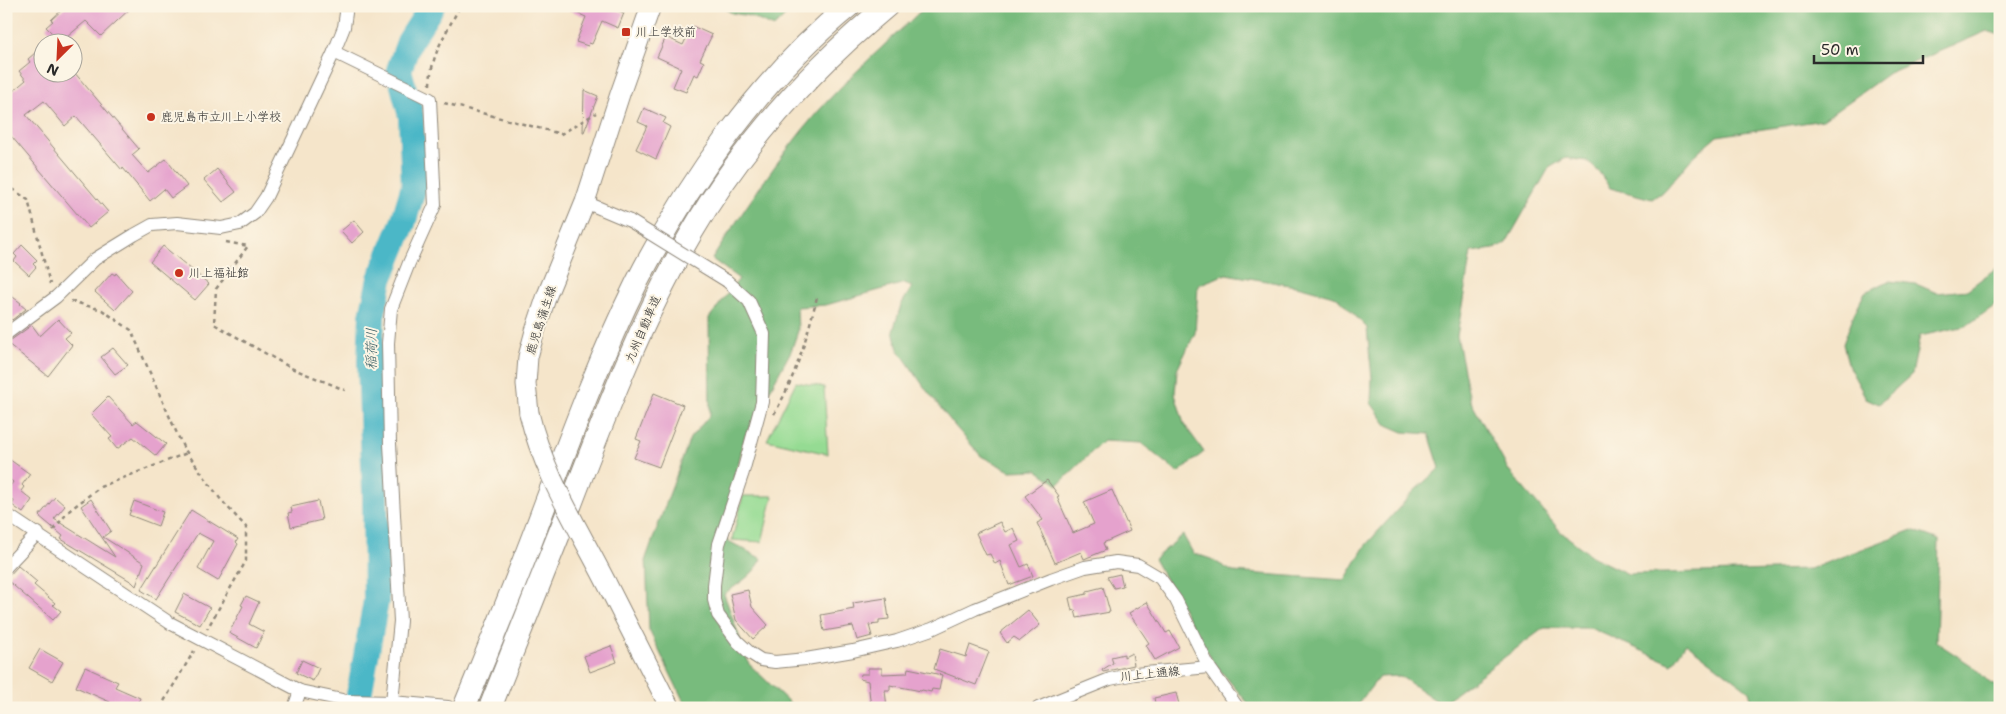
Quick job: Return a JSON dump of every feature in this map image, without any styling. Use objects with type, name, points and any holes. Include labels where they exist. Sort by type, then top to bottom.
[{"type":"highway","name":"九州自動車道","points":[[464,708],[577,420],[637,282],[671,220],[701,172],[734,128],[802,50],[849,6]]},
{"type":"highway","name":"九州自動車道","points":[[490,708],[599,431],[658,293],[693,230],[752,144],[788,101],[859,29],[887,6]]},
{"type":"main road","name":"鹿児島蒲生線","points":[[651,6],[585,202],[547,295],[535,331],[528,357],[526,384],[529,413],[544,462],[670,708]]},
{"type":"street","points":[[6,334],[56,297],[96,259],[152,225],[177,223],[221,228],[240,224],[255,213],[266,197],[334,52],[344,27],[346,13],[344,6]]},
{"type":"street","points":[[334,52],[426,97],[435,205],[408,263],[392,309],[388,343],[390,444],[400,621],[392,702]]},
{"type":"street","points":[[585,202],[630,221],[727,282],[749,301],[764,334],[762,402],[743,472],[719,544],[714,584],[714,600],[718,615],[738,642],[750,653],[761,660],[775,662],[853,651],[896,641],[932,629],[975,609],[1051,579],[1085,567],[1116,562],[1138,565],[1160,578],[1176,600],[1209,667],[1238,708]]},
{"type":"street","points":[[6,514],[42,536],[170,623],[300,691],[347,701],[392,702],[448,707]]},
{"type":"street","points":[[6,567],[42,536]]},
{"type":"street","name":"川上上通線","points":[[1038,708],[1110,678],[1209,667]]},
{"type":"street","points":[[294,708],[300,691]]},
{"type":"path","points":[[460,6],[434,55],[426,97],[561,134],[587,120],[620,94]]},
{"type":"path","points":[[6,184],[28,200],[52,293],[56,297],[102,310],[131,330],[187,452],[221,500],[246,527],[246,561],[160,708]]},
{"type":"path","points":[[220,240],[248,246],[216,289],[214,324],[290,368],[346,390]]},
{"type":"path","points":[[772,417],[782,401],[806,339],[817,297]]},
{"type":"path","points":[[42,536],[70,510],[100,487],[187,452]]},
{"type":"green space","points":[[720,6],[795,6],[774,27],[749,16],[732,13]]},
{"type":"green space","points":[[926,6],[2000,6],[2000,35],[1987,31],[1889,73],[1823,120],[1717,136],[1692,158],[1665,190],[1652,199],[1610,188],[1599,172],[1587,161],[1566,158],[1549,168],[1506,243],[1494,249],[1471,252],[1457,336],[1470,400],[1509,471],[1561,532],[1593,557],[1628,574],[1810,569],[1912,530],[1939,540],[1936,642],[1974,667],[1990,683],[2000,687],[2000,708],[1754,708],[1749,691],[1686,643],[1672,664],[1590,628],[1544,628],[1441,704],[1400,676],[1379,677],[1355,708],[1252,708],[1214,663],[1154,559],[1183,535],[1193,553],[1211,559],[1233,572],[1345,580],[1365,546],[1415,490],[1440,468],[1429,434],[1403,432],[1387,425],[1371,403],[1372,378],[1367,328],[1337,297],[1301,287],[1226,274],[1198,285],[1195,333],[1177,370],[1175,394],[1184,424],[1204,452],[1178,473],[1141,443],[1103,441],[1058,485],[1037,470],[1010,471],[981,456],[927,391],[898,349],[893,331],[901,305],[912,287],[905,283],[826,305],[797,307],[798,331],[791,351],[745,436],[721,537],[762,559],[750,575],[724,594],[749,664],[795,708],[687,708],[649,630],[646,558],[690,438],[710,415],[709,318],[739,279],[712,259],[773,168],[814,116],[855,73]]},
{"type":"green space","points":[[2000,265],[2000,302],[1966,326],[1920,336],[1912,374],[1879,404],[1866,398],[1849,367],[1843,344],[1854,314],[1865,292],[1889,281],[1916,284],[1937,293],[1967,290]]},
{"type":"green space","points":[[796,382],[824,387],[828,454],[767,440]]},
{"type":"green space","points":[[743,496],[773,496],[762,542],[732,540]]},
{"type":"building","points":[[66,6],[133,6],[101,36],[86,21],[73,32],[51,32],[46,27],[53,21],[51,20]]},
{"type":"building","points":[[560,6],[607,6],[624,13],[618,28],[602,21],[592,44],[589,43],[588,46],[576,42],[586,17]]},
{"type":"building","points":[[692,26],[712,35],[700,60],[704,62],[698,76],[694,74],[686,92],[673,87],[681,68],[657,57],[666,37],[683,45]]},
{"type":"building","points":[[32,56],[32,82],[82,81],[139,149],[132,155],[148,173],[166,159],[187,186],[171,198],[164,189],[150,201],[76,116],[65,126],[44,101],[26,115],[108,212],[89,228],[6,130],[6,97],[26,80],[19,71],[30,62],[28,59]]},
{"type":"building","points":[[584,90],[598,96],[583,132]]},
{"type":"building","points":[[644,108],[666,118],[663,123],[670,127],[656,159],[636,149],[647,126],[638,122]]},
{"type":"building","points":[[217,169],[236,192],[223,202],[204,180]]},
{"type":"building","points":[[354,220],[364,232],[352,243],[341,231]]},
{"type":"building","points":[[22,245],[37,260],[33,264],[36,267],[29,275],[14,261],[17,257],[14,254]]},
{"type":"building","name":"川上福祉館","points":[[163,246],[209,284],[195,300],[150,262]]},
{"type":"building","points":[[112,273],[115,275],[116,273],[132,291],[115,310],[95,292]]},
{"type":"building","points":[[6,292],[26,309],[12,320],[6,315]]},
{"type":"building","points":[[58,319],[71,333],[65,338],[72,345],[48,376],[7,343],[32,325],[40,336]]},
{"type":"building","points":[[113,348],[128,365],[115,374],[101,357]]},
{"type":"building","points":[[654,393],[683,405],[659,467],[634,458],[641,441],[636,439]]},
{"type":"building","points":[[108,397],[133,424],[137,421],[166,444],[156,456],[133,437],[117,449],[109,439],[112,437],[91,414]]},
{"type":"building","points":[[6,457],[30,474],[22,485],[24,487],[21,491],[32,500],[23,513],[12,505],[14,501],[6,495],[13,482],[6,476]]},
{"type":"building","points":[[1047,480],[1059,496],[1057,497],[1073,533],[1094,524],[1084,502],[1112,490],[1130,531],[1103,543],[1106,550],[1084,559],[1081,552],[1055,563],[1037,523],[1043,520],[1025,496]]},
{"type":"building","points":[[55,497],[65,506],[54,519],[115,557],[81,506],[91,499],[111,531],[103,537],[144,563],[136,586],[61,539],[63,536],[39,516]]},
{"type":"building","points":[[134,501],[163,512],[158,526],[129,515]]},
{"type":"building","points":[[318,501],[322,520],[291,527],[288,513],[292,512],[291,507]]},
{"type":"building","points":[[191,510],[238,539],[236,542],[238,544],[218,581],[198,569],[213,541],[198,533],[156,599],[141,590]]},
{"type":"building","points":[[1000,522],[1005,532],[1013,528],[1019,541],[1011,545],[1021,567],[1028,564],[1033,576],[1009,585],[1000,561],[995,564],[990,554],[986,555],[976,533]]},
{"type":"building","points":[[18,566],[37,582],[34,585],[55,603],[53,605],[61,611],[53,620],[6,579]]},
{"type":"building","points":[[1120,574],[1123,586],[1114,588],[1107,577]]},
{"type":"building","points":[[1103,587],[1110,612],[1077,618],[1075,610],[1072,611],[1069,598],[1087,594],[1087,591]]},
{"type":"building","points":[[748,590],[752,607],[768,625],[753,639],[736,620],[730,594]]},
{"type":"building","points":[[184,594],[210,608],[200,625],[175,612]]},
{"type":"building","points":[[246,596],[259,602],[249,624],[264,632],[256,648],[229,633]]},
{"type":"building","points":[[886,598],[889,619],[879,620],[879,624],[869,625],[872,636],[857,640],[853,626],[824,631],[821,615],[854,609],[853,603]]},
{"type":"building","points":[[1147,602],[1166,633],[1170,631],[1179,647],[1155,660],[1146,645],[1149,643],[1129,613]]},
{"type":"building","points":[[1028,610],[1040,625],[1020,641],[1014,637],[1007,643],[1000,633]]},
{"type":"building","points":[[970,645],[989,652],[976,685],[934,669],[940,649],[966,657]]},
{"type":"building","points":[[611,646],[617,662],[590,672],[584,656]]},
{"type":"building","points":[[40,649],[63,662],[52,681],[29,668]]},
{"type":"building","points":[[1132,653],[1134,665],[1103,672],[1102,670],[1113,663],[1111,657],[1124,654],[1124,657]]},
{"type":"building","points":[[302,660],[319,668],[313,681],[296,673]]},
{"type":"building","points":[[85,667],[118,682],[115,687],[140,698],[136,708],[108,708],[110,702],[76,687]]},
{"type":"building","points":[[868,668],[882,668],[882,674],[907,673],[908,668],[942,675],[939,690],[932,689],[931,692],[921,691],[890,685],[890,690],[885,690],[887,708],[871,708],[868,681],[860,679],[861,674],[868,674]]},
{"type":"building","points":[[1176,693],[1180,708],[1156,708],[1154,698]]},
{"type":"waterway","name":"稲荷川","points":[[359,708],[359,695],[376,601],[375,491],[370,361],[372,316],[380,279],[403,223],[414,186],[411,116],[399,70],[409,42],[432,6]]},
{"type":"place","name":"川上学校前","points":[[626,32]]},
{"type":"place","name":"鹿児島市立川上小学校","points":[[151,117]]},
{"type":"place","name":"川上福祉館","points":[[179,273]]}]
